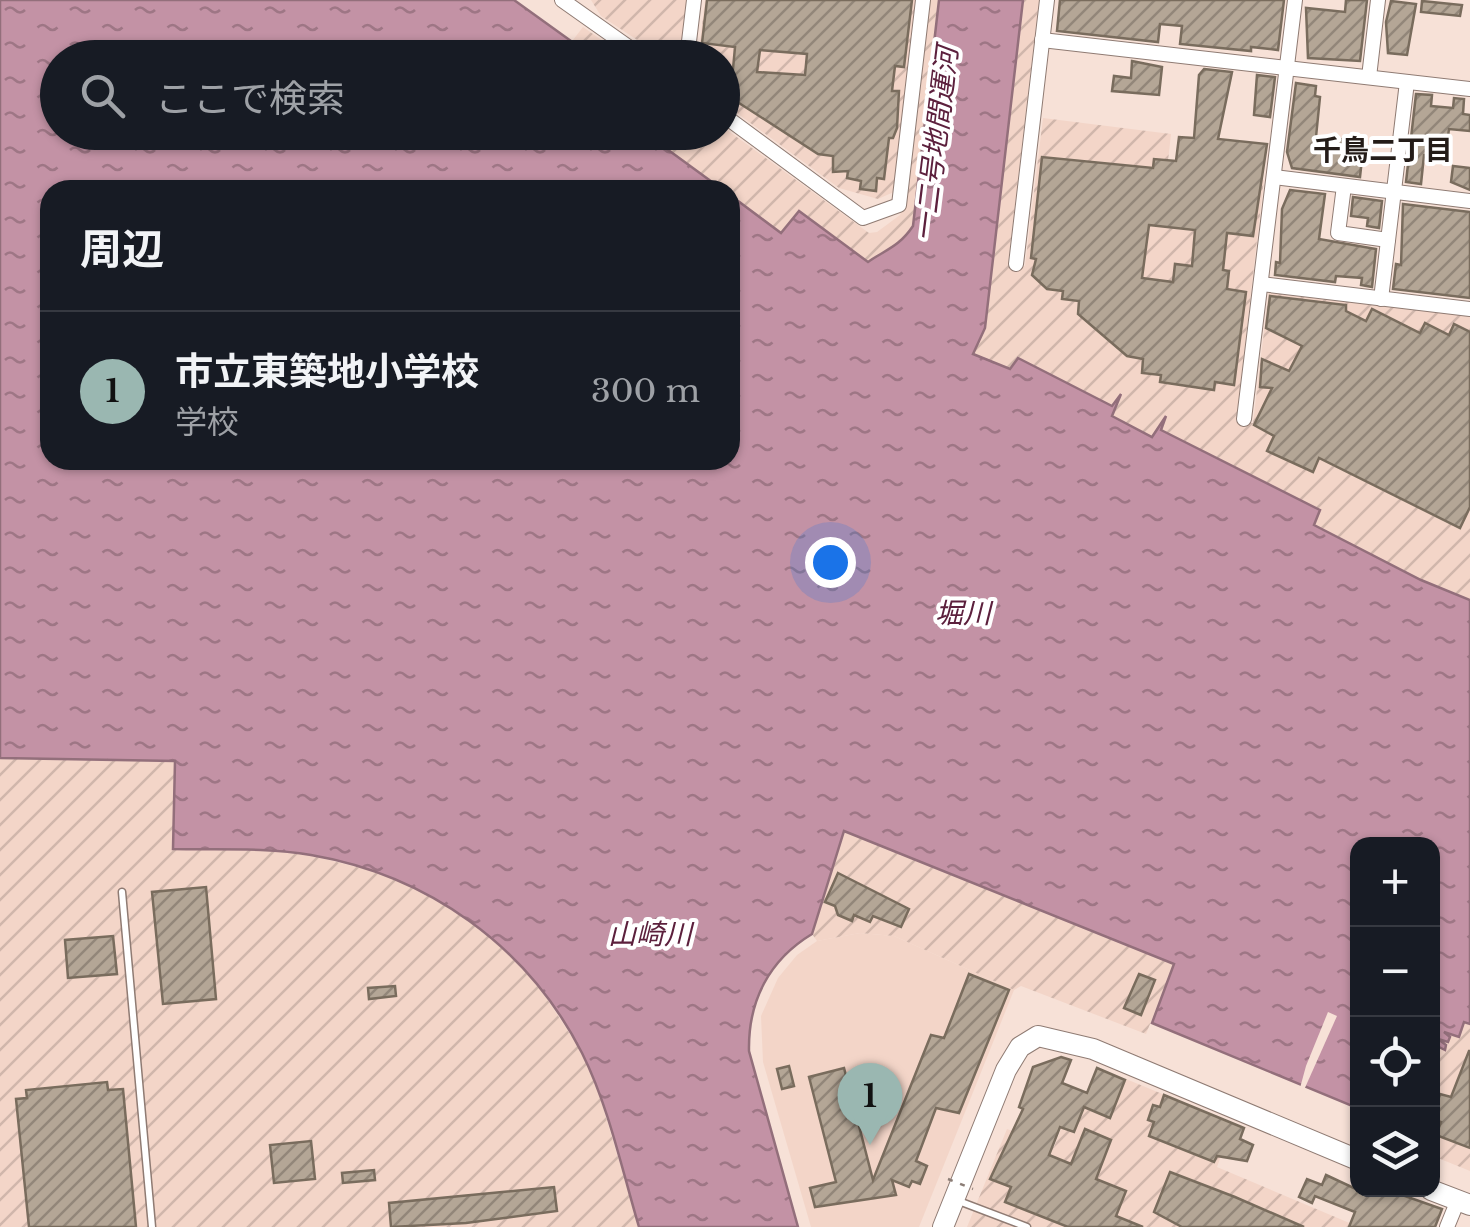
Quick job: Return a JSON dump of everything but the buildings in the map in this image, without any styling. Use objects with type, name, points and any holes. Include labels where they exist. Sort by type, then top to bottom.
[{"type":"street","points":[[689,40],[694,0]]},
{"type":"street","points":[[740,127],[863,218],[899,205],[922,0]]},
{"type":"street","points":[[1016,264],[1047,0]]},
{"type":"street","points":[[1244,420],[1295,0]]},
{"type":"street","points":[[1369,77],[1378,0]]},
{"type":"street","points":[[571,3],[620,40]]},
{"type":"street","points":[[1042,40],[1470,89]]},
{"type":"street","points":[[1382,298],[1407,82]]},
{"type":"street","points":[[1274,178],[1470,201]]},
{"type":"street","points":[[1344,186],[1338,234],[1388,240]]},
{"type":"street","points":[[1261,284],[1470,309]]},
{"type":"street","points":[[943,1227],[964,1194],[1006,1070],[1020,1047],[1038,1036],[1093,1048],[1350,1157]]},
{"type":"street","points":[[1440,1194],[1464,1203],[1447,1227]]},
{"type":"lane","points":[[122,892],[152,1227]]},
{"type":"lane","points":[[964,1194],[1027,1227]]},
{"type":"path","points":[[948,1179],[964,1194]]},
{"type":"shaded area","points":[[591,0],[687,0],[682,40],[637,40],[601,16]]},
{"type":"shaded area","points":[[705,0],[916,0],[896,191],[878,199],[839,188],[740,115],[740,40],[700,40]]},
{"type":"shaded area","points":[[928,0],[939,0],[913,226],[902,243],[879,260],[868,262],[799,211],[782,233],[740,202],[740,180],[709,180],[668,150],[740,150],[740,139],[869,233],[877,232],[900,215]]},
{"type":"shaded area","points":[[1023,0],[1039,0],[1008,264],[1025,266],[1043,118],[1171,134],[1168,161],[1175,169],[1264,180],[1236,422],[1253,423],[1269,289],[1470,313],[1470,600],[1421,580],[1313,525],[1320,510],[1160,430],[1166,417],[1153,437],[1111,416],[1121,395],[1112,406],[1019,358],[1010,370],[972,354],[985,328]]},
{"type":"shaded area","points":[[583,27],[602,40],[573,40]]},
{"type":"shaded area","points":[[0,758],[176,761],[272,851],[309,855],[416,886],[495,939],[542,991],[581,1051],[596,1084],[639,1227],[0,1227]]},
{"type":"shaded area","points":[[847,831],[1174,964],[1146,1034],[1021,986],[1014,990],[894,936],[860,933],[817,941],[812,934],[841,833]]},
{"type":"shaded area","points":[[860,933],[894,936],[1014,990],[919,1227],[811,1227],[763,1062],[761,1016],[778,978],[797,955],[817,941]]},
{"type":"shaded area","points":[[1465,1022],[1470,1024],[1470,1171],[1440,1159],[1440,1045],[1446,1045],[1440,1039],[1449,1037],[1444,1033],[1451,1034]]},
{"type":"shaded area","points":[[1126,1079],[1233,1123],[1217,1167],[1359,1227],[967,1227],[1007,1129],[1054,1147],[1071,1104],[1110,1118]]},
{"type":"water","name":"堀川","points":[[0,0],[514,0],[570,40],[40,40],[40,150],[668,150],[709,180],[40,180],[40,470],[740,470],[740,202],[781,233],[799,211],[868,262],[892,247],[913,226],[939,0],[1023,0],[985,328],[973,354],[1010,369],[1018,358],[1112,406],[1121,394],[1112,416],[1152,437],[1166,416],[1161,430],[1320,510],[1314,525],[1421,580],[1470,600],[1470,1024],[1464,1022],[1459,1037],[1444,1032],[1450,1037],[1448,1042],[1440,1040],[1440,837],[1350,837],[1350,1105],[1152,1023],[1174,964],[844,831],[812,934],[773,969],[752,1015],[749,1051],[798,1227],[639,1227],[607,1117],[582,1053],[533,979],[503,948],[433,898],[354,865],[277,851],[173,849],[175,761],[0,758]]},
{"type":"pier","points":[[1328,1012],[1337,1016],[1304,1090],[1300,1088],[1306,1066]]},
{"type":"place","name":"市立東築地小学校","points":[[870,1145]]},
{"type":"district","name":"千鳥二丁目","points":[[1383,150]]},
{"type":"water label","name":"一二号地間運河","points":[[936,144]]},
{"type":"water label","name":"山崎川","points":[[650,934]]}]
